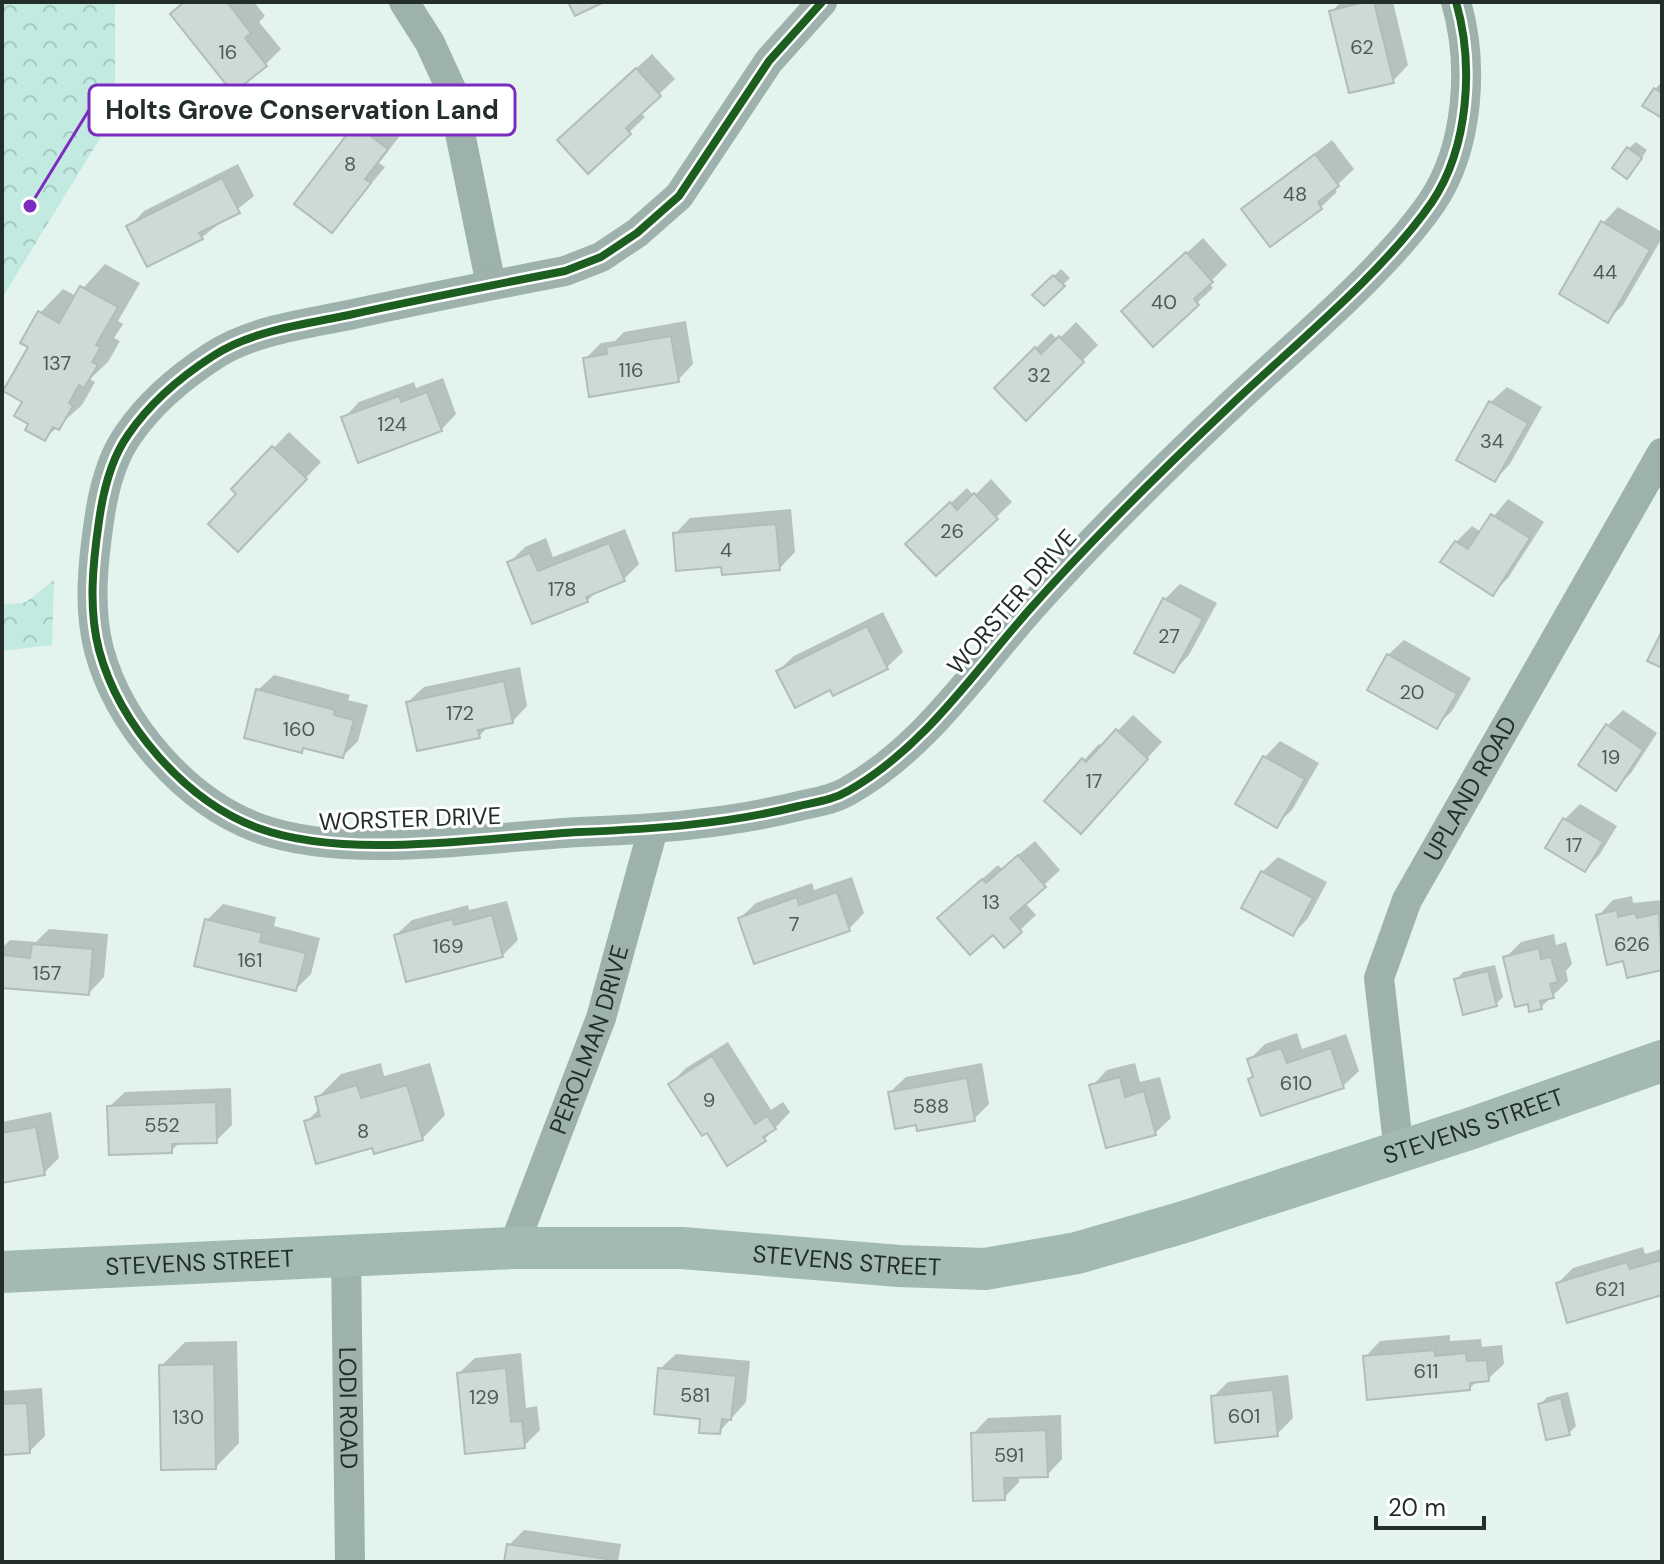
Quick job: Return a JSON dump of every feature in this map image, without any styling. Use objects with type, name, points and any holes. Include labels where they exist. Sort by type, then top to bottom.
[{"type":"street","points":[[404,2],[430,43],[451,89],[491,285]]},
{"type":"street","name":"WORSTER DRIVE","points":[[822,2],[769,61],[679,196],[637,233],[601,257],[565,271],[292,327],[220,351],[177,382],[126,437],[103,492],[91,571],[99,649],[126,710],[164,764],[205,800],[255,827],[314,843],[426,842],[653,829],[760,816],[841,796],[894,762],[946,708],[1097,535],[1376,266],[1434,200],[1458,141],[1466,92],[1464,28],[1456,2]]},
{"type":"street","name":"UPLAND ROAD","points":[[1399,1152],[1379,978],[1407,900],[1662,453]]},
{"type":"street","name":"PEROLMAN DRIVE","points":[[513,1248],[601,1018],[653,829]]},
{"type":"street","name":"STEVENS STREET","points":[[2,1272],[513,1248],[682,1248],[899,1266],[985,1269],[1077,1253],[1399,1152],[1662,1061]]},
{"type":"street","name":"LODI ROAD","points":[[346,1254],[350,1562]]},
{"type":"green space","points":[[2,2],[115,2],[115,114],[2,298]]},
{"type":"green space","points":[[54,580],[52,645],[2,651],[2,605],[26,602]]},
{"type":"building","points":[[184,2],[227,2],[251,33],[245,38],[267,66],[233,93],[170,14]]},
{"type":"building","points":[[568,2],[604,2],[575,16]]},
{"type":"building","points":[[1374,2],[1394,83],[1349,93],[1329,11]]},
{"type":"building","points":[[636,68],[661,96],[626,128],[631,134],[588,174],[557,140]]},
{"type":"building","points":[[1654,88],[1662,93],[1662,118],[1642,106]]},
{"type":"building","points":[[355,124],[388,149],[365,179],[371,183],[332,233],[294,204]]},
{"type":"building","points":[[1627,147],[1642,158],[1627,179],[1612,168]]},
{"type":"building","points":[[1315,154],[1339,186],[1318,202],[1322,209],[1270,247],[1241,209]]},
{"type":"building","points":[[222,178],[240,213],[199,233],[203,239],[147,267],[126,226]]},
{"type":"building","points":[[1601,221],[1650,250],[1608,323],[1559,294]]},
{"type":"building","points":[[1186,252],[1213,282],[1194,299],[1199,305],[1153,347],[1121,311]]},
{"type":"building","points":[[1053,275],[1065,286],[1044,306],[1032,295]]},
{"type":"building","points":[[80,286],[118,307],[96,345],[101,347],[92,362],[98,365],[84,388],[79,385],[69,403],[73,406],[59,430],[53,427],[45,441],[25,430],[28,424],[14,416],[22,402],[3,391],[28,347],[20,343],[38,311],[59,323]]},
{"type":"building","points":[[671,336],[679,382],[589,397],[583,358],[607,354],[606,347]]},
{"type":"building","points":[[1059,336],[1084,362],[1026,421],[994,388],[1035,347],[1041,354]]},
{"type":"building","points":[[427,392],[442,431],[358,463],[341,417],[399,396],[401,402]]},
{"type":"building","points":[[1489,401],[1528,423],[1495,482],[1456,460]]},
{"type":"building","points":[[272,446],[307,479],[238,552],[208,524],[236,494],[231,489]]},
{"type":"building","points":[[974,493],[998,519],[936,576],[905,544],[950,502],[957,510]]},
{"type":"building","points":[[1491,514],[1530,538],[1493,596],[1440,562],[1455,541],[1468,549]]},
{"type":"building","points":[[776,524],[780,570],[722,575],[721,567],[676,571],[673,533]]},
{"type":"building","points":[[609,543],[625,581],[586,597],[588,602],[532,624],[507,562],[530,553],[538,571]]},
{"type":"building","points":[[1163,598],[1203,619],[1174,673],[1134,653]]},
{"type":"building","points":[[867,626],[888,669],[833,696],[830,690],[795,708],[776,671]]},
{"type":"building","points":[[1662,631],[1662,668],[1647,661]]},
{"type":"building","points":[[1387,654],[1457,694],[1437,729],[1367,690]]},
{"type":"building","points":[[504,681],[513,723],[478,730],[480,738],[417,751],[406,702]]},
{"type":"building","points":[[256,689],[335,710],[334,715],[354,720],[343,758],[303,748],[302,753],[244,738]]},
{"type":"building","points":[[1606,724],[1643,750],[1616,791],[1578,765]]},
{"type":"building","points":[[1116,729],[1148,759],[1081,834],[1044,801],[1082,758],[1086,762]]},
{"type":"building","points":[[1263,756],[1305,779],[1277,828],[1235,804]]},
{"type":"building","points":[[1563,818],[1603,842],[1585,872],[1545,848]]},
{"type":"building","points":[[1018,855],[1046,887],[1010,918],[1022,932],[1004,948],[993,935],[970,955],[937,918],[982,879],[986,883]]},
{"type":"building","points":[[1261,871],[1313,898],[1293,936],[1241,908]]},
{"type":"building","points":[[837,892],[850,931],[754,964],[738,918],[797,897],[799,905]]},
{"type":"building","points":[[1617,910],[1618,917],[1635,913],[1637,918],[1659,913],[1662,970],[1627,978],[1623,961],[1607,965],[1596,915]]},
{"type":"building","points":[[492,915],[503,957],[406,982],[394,935],[452,919],[454,925]]},
{"type":"building","points":[[205,919],[262,933],[260,942],[306,953],[296,991],[194,966]]},
{"type":"building","points":[[32,944],[93,949],[89,995],[2,988],[2,955],[30,958]]},
{"type":"building","points":[[1539,948],[1541,959],[1551,957],[1558,982],[1550,984],[1554,998],[1540,1001],[1542,1009],[1529,1012],[1528,1004],[1515,1007],[1503,957]]},
{"type":"building","points":[[1488,971],[1497,1006],[1463,1015],[1454,979]]},
{"type":"building","points":[[1281,1048],[1287,1063],[1331,1048],[1344,1088],[1261,1116],[1248,1079],[1253,1077],[1247,1059]]},
{"type":"building","points":[[712,1056],[755,1124],[767,1116],[776,1129],[763,1137],[766,1141],[727,1166],[707,1133],[702,1136],[668,1084]]},
{"type":"building","points":[[1120,1077],[1125,1097],[1144,1091],[1156,1135],[1106,1148],[1089,1085]]},
{"type":"building","points":[[967,1078],[975,1121],[917,1131],[916,1125],[895,1129],[888,1092]]},
{"type":"building","points":[[357,1085],[361,1098],[407,1085],[423,1140],[374,1154],[372,1148],[316,1164],[304,1121],[320,1116],[315,1097]]},
{"type":"building","points":[[216,1102],[217,1143],[172,1144],[172,1153],[109,1155],[107,1106]]},
{"type":"building","points":[[36,1127],[45,1175],[2,1183],[2,1133]]},
{"type":"building","points":[[1661,1260],[1662,1295],[1567,1323],[1556,1283],[1627,1262],[1630,1269]]},
{"type":"building","points":[[1435,1350],[1435,1356],[1466,1353],[1467,1361],[1487,1360],[1489,1381],[1470,1383],[1470,1390],[1367,1400],[1363,1356]]},
{"type":"building","points":[[214,1364],[216,1469],[161,1470],[159,1365]]},
{"type":"building","points":[[506,1368],[511,1422],[522,1421],[525,1448],[465,1454],[457,1373]]},
{"type":"building","points":[[658,1368],[736,1376],[731,1420],[722,1419],[720,1434],[699,1433],[700,1419],[654,1414]]},
{"type":"building","points":[[1273,1390],[1278,1436],[1215,1443],[1211,1396]]},
{"type":"building","points":[[1561,1398],[1570,1435],[1546,1440],[1538,1404]]},
{"type":"building","points":[[27,1403],[30,1453],[2,1455],[2,1404]]},
{"type":"building","points":[[1046,1430],[1048,1477],[1004,1478],[1005,1500],[973,1501],[971,1433]]},
{"type":"building","points":[[507,1544],[607,1559],[606,1562],[504,1562]]},
{"type":"cycle path","points":[[822,2],[769,61],[679,196],[637,233],[601,257],[565,271],[296,325],[244,340],[190,372],[136,424],[117,454],[103,499],[93,569],[96,634],[109,678],[139,732],[159,757],[205,799],[231,816],[258,828],[294,838],[374,845],[460,842],[690,825],[772,812],[836,797],[848,791],[875,773],[924,731],[1103,530],[1337,308],[1412,228],[1444,180],[1461,131],[1465,105],[1465,52],[1456,2]]},
{"type":"place","name":"Holts Grove Conservation Land","points":[[30,206]]}]
